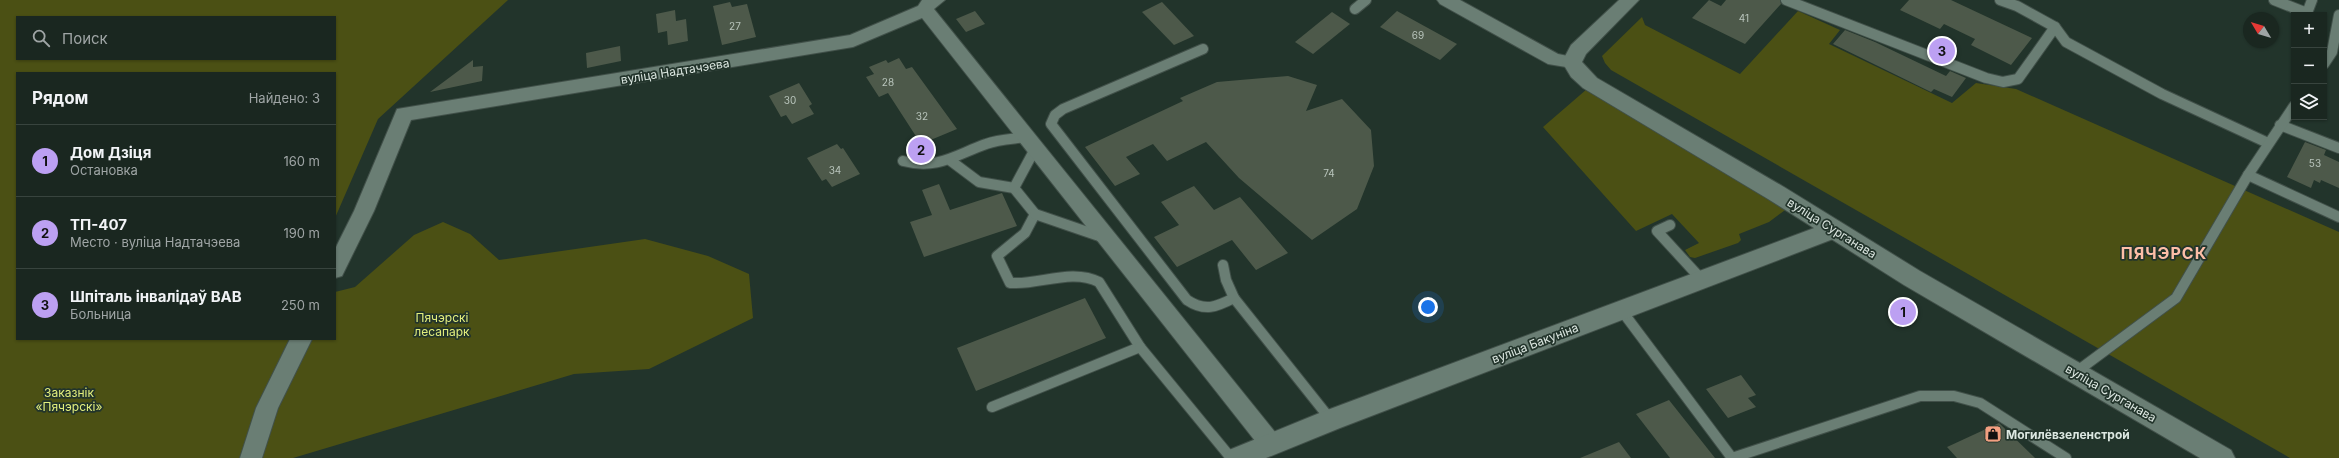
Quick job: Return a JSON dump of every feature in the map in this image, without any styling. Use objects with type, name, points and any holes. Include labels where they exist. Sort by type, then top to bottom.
[{"type":"main road","points":[[1572,62],[1578,50],[1630,0]]},
{"type":"main road","name":"вуліца Сурганава","points":[[1572,62],[1578,72],[1590,83],[1792,203],[1833,230],[2222,458]]},
{"type":"main road","name":"вуліца Бакуніна","points":[[1238,458],[1331,420],[1833,230]]},
{"type":"street","points":[[1446,0],[1554,60],[1572,62]]},
{"type":"street","points":[[930,5],[1030,143],[1271,444]]},
{"type":"street","name":"вуліца Надтачэева","points":[[336,268],[364,211],[404,114],[853,42],[930,5]]},
{"type":"street","points":[[251,458],[267,408],[301,340]]},
{"type":"lane","points":[[1355,9],[1366,0]]},
{"type":"lane","points":[[1789,0],[1986,78],[2003,82],[2018,79],[2055,27]]},
{"type":"lane","points":[[2000,0],[2017,6],[2055,27],[2066,42],[2162,94],[2268,143]]},
{"type":"lane","points":[[2274,0],[2307,13],[2312,0]]},
{"type":"lane","points":[[2327,60],[2332,52],[2339,15]]},
{"type":"lane","points":[[1203,49],[1063,109],[1055,115],[1051,124],[1188,300],[1198,308],[1209,309],[1234,298]]},
{"type":"lane","points":[[2076,372],[2176,298],[2248,175],[2291,110]]},
{"type":"lane","points":[[2280,125],[2339,148]]},
{"type":"lane","points":[[903,161],[918,166],[951,161],[987,144],[1030,143],[1014,188]]},
{"type":"lane","points":[[951,161],[979,182],[1014,188],[1035,214],[1108,239]]},
{"type":"lane","points":[[2248,175],[2339,217]]},
{"type":"lane","points":[[1035,214],[1031,226],[1022,237],[997,256],[1010,283],[1021,285],[1077,276],[1092,276],[1099,282],[1140,347],[1231,458]]},
{"type":"lane","points":[[1670,226],[1657,231],[1702,280]]},
{"type":"lane","points":[[1223,265],[1226,280],[1234,298],[1331,420]]},
{"type":"lane","points":[[1622,311],[1732,458],[1920,396],[1954,396],[1980,403],[2066,458]]},
{"type":"lane","points":[[992,407],[1140,347]]},
{"type":"green space","name":"Пячэрскі лесапарк","points":[[0,0],[508,0],[378,119],[336,216],[336,72],[16,72],[16,340],[336,340],[336,292],[355,287],[414,235],[443,222],[470,234],[499,260],[645,239],[708,256],[749,274],[753,318],[649,369],[574,374],[293,458],[0,458]]},
{"type":"green space","points":[[1798,11],[1840,30],[1829,44],[1952,103],[1976,83],[2016,89],[2339,232],[2339,458],[2290,458],[1611,70],[1605,63],[1602,56],[1642,17],[1645,25],[1740,74]]},
{"type":"green space","points":[[1587,89],[1792,205],[1769,222],[1739,234],[1741,240],[1738,243],[1695,258],[1690,257],[1685,250],[1699,243],[1672,214],[1636,231],[1543,127]]},
{"type":"building","points":[[1709,0],[1721,6],[1726,0],[1780,0],[1781,4],[1745,44],[1692,18]]},
{"type":"building","points":[[1909,0],[1951,0],[2032,38],[2011,65],[1971,45],[1975,39],[1944,24],[1940,29],[1900,10]]},
{"type":"building","points":[[730,2],[732,7],[747,4],[756,37],[722,45],[713,6]]},
{"type":"building","points":[[1162,2],[1194,36],[1174,45],[1142,12]]},
{"type":"building","points":[[675,10],[676,21],[686,19],[688,41],[668,45],[667,31],[658,33],[656,14]]},
{"type":"building","points":[[975,11],[985,24],[966,32],[956,19]]},
{"type":"building","points":[[1397,11],[1457,44],[1440,60],[1380,27]]},
{"type":"building","points":[[1332,12],[1350,24],[1313,54],[1295,42]]},
{"type":"building","points":[[1845,30],[1875,42],[1946,76],[1950,71],[1966,78],[1952,97],[1934,89],[1931,92],[1833,44]]},
{"type":"building","points":[[620,46],[621,61],[587,68],[586,53]]},
{"type":"building","points":[[899,58],[906,69],[912,67],[957,129],[921,144],[888,93],[879,97],[866,77],[874,74],[869,67],[886,60],[888,63]]},
{"type":"building","points":[[473,60],[473,67],[483,66],[482,81],[430,92]]},
{"type":"building","points":[[1288,76],[1317,85],[1306,111],[1342,99],[1371,130],[1374,166],[1357,209],[1312,240],[1239,178],[1206,142],[1167,161],[1153,144],[1126,157],[1140,174],[1115,186],[1085,147],[1183,101],[1180,98],[1217,82]]},
{"type":"building","points":[[799,83],[812,104],[809,106],[814,114],[792,124],[786,115],[781,117],[769,96]]},
{"type":"building","points":[[2305,142],[2326,150],[2324,155],[2339,162],[2339,188],[2321,180],[2320,183],[2314,180],[2311,188],[2287,177]]},
{"type":"building","points":[[837,144],[841,149],[843,148],[860,174],[832,187],[826,179],[822,181],[807,158]]},
{"type":"building","points":[[939,184],[950,210],[1002,193],[1017,226],[924,257],[910,222],[932,215],[922,190]]},
{"type":"building","points":[[1194,186],[1214,210],[1240,197],[1288,253],[1256,270],[1232,240],[1177,267],[1154,237],[1179,225],[1161,202]]},
{"type":"building","points":[[1085,298],[1106,338],[976,391],[957,348]]},
{"type":"building","points":[[1741,375],[1756,395],[1748,398],[1756,407],[1728,418],[1706,389]]},
{"type":"building","points":[[1669,400],[1715,458],[1670,458],[1636,414]]},
{"type":"building","name":"Могилёвзеленстрой","points":[[1999,423],[2035,458],[1957,458],[1947,447]]},
{"type":"building","points":[[1619,442],[1631,458],[1580,458]]},
{"type":"place","name":"Шпіталь інвалідаў ВАВ","points":[[1942,51]]},
{"type":"place","name":"ТП-407","points":[[921,150]]},
{"type":"place","name":"Дом Дзіця","points":[[1903,312]]},
{"type":"place","name":"Могилёвзеленстрой","points":[[1993,434]]},
{"type":"district","name":"ПЯЧЭРСК","points":[[2164,253]]},
{"type":"park label","name":"Заказнік «Пячэрскі»","points":[[69,399]]}]
